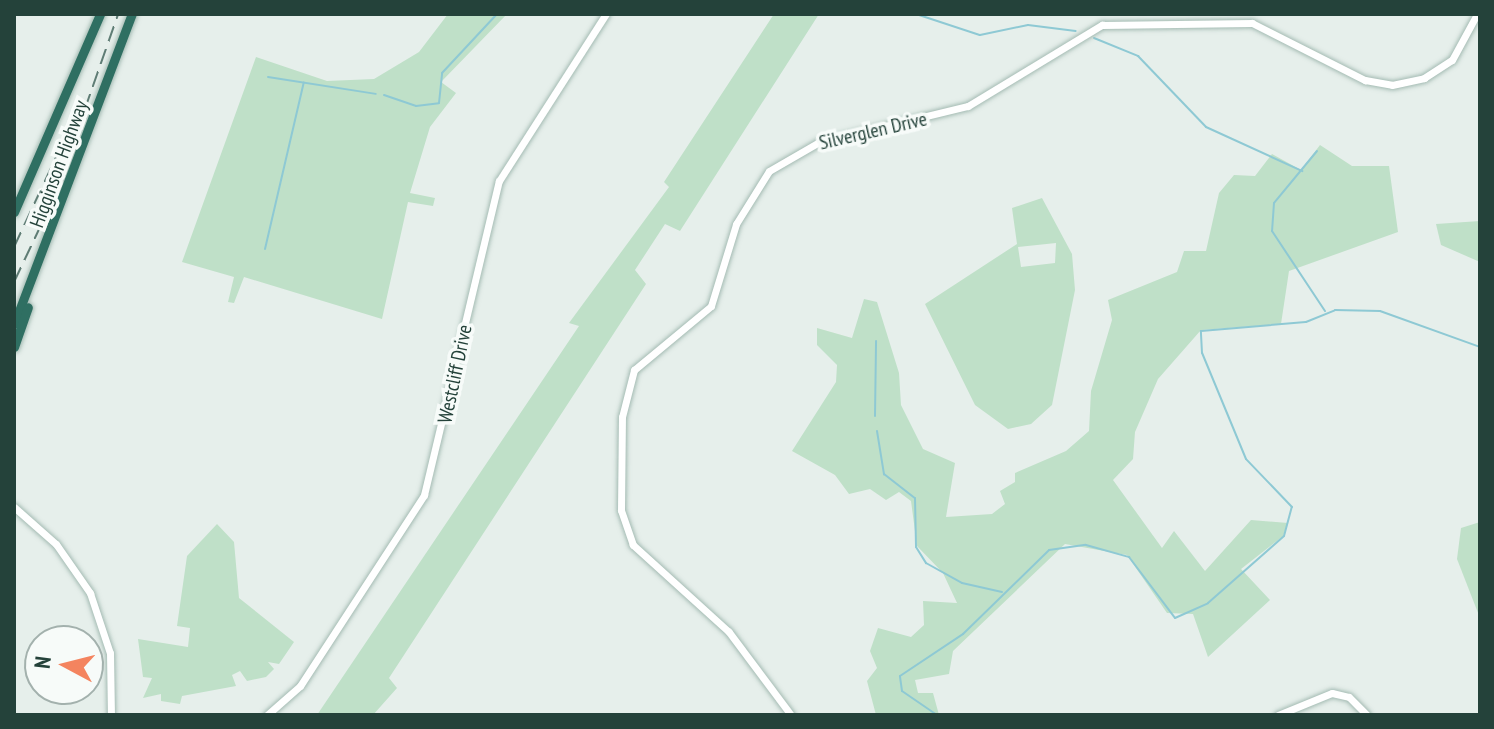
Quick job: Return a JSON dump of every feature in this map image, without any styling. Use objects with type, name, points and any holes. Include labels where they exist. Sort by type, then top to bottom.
[{"type":"highway","name":"Higginson Highway","points":[[14,212],[100,14]]},
{"type":"highway","name":"Higginson Highway","points":[[14,324],[48,247],[132,14]]},
{"type":"highway","points":[[14,202],[36,165]]},
{"type":"highway","points":[[14,347],[48,247]]},
{"type":"street","name":"Westcliff Drive","points":[[267,715],[300,686],[424,495],[499,181],[606,14]]},
{"type":"street","name":"Silverglen Drive","points":[[791,715],[729,632],[633,545],[621,510],[622,417],[634,370],[711,306],[730,238],[769,171],[819,142],[968,106],[1104,24],[1246,22],[1365,80],[1392,85],[1424,78],[1452,60],[1477,14]]},
{"type":"street","points":[[14,510],[39,529],[80,576],[100,615],[113,672],[111,715]]},
{"type":"street","points":[[1278,715],[1332,693],[1349,697],[1367,715]]},
{"type":"green space","points":[[448,14],[507,14],[441,82],[456,93],[430,127],[410,193],[435,198],[433,206],[408,202],[382,319],[244,277],[234,303],[228,302],[234,277],[182,262],[256,57],[327,81],[374,79],[419,52]]},
{"type":"green space","points":[[774,14],[819,14],[680,231],[665,224],[635,270],[646,284],[389,678],[397,688],[373,715],[317,715],[579,326],[569,323],[669,187],[664,182]]},
{"type":"green space","points":[[1320,145],[1352,166],[1389,166],[1398,232],[1289,271],[1281,324],[1201,330],[1158,379],[1135,432],[1133,459],[1113,480],[1162,548],[1174,531],[1205,571],[1251,520],[1288,523],[1283,536],[1241,569],[1270,600],[1208,657],[1193,614],[1167,613],[1127,555],[1065,544],[953,651],[949,674],[915,680],[918,693],[933,693],[939,715],[876,715],[867,681],[877,668],[870,651],[878,628],[911,637],[924,625],[923,601],[957,603],[943,573],[917,546],[911,501],[899,492],[886,500],[870,489],[849,494],[835,475],[792,451],[836,382],[837,365],[817,345],[817,328],[852,338],[864,299],[877,302],[899,373],[901,405],[923,449],[955,463],[946,517],[992,514],[1005,504],[1000,491],[1015,482],[1015,473],[1066,451],[1089,431],[1091,391],[1112,320],[1108,300],[1177,272],[1184,251],[1206,251],[1219,193],[1234,175],[1255,176],[1272,154],[1301,170]]},
{"type":"green space","points":[[1042,198],[1072,254],[1075,290],[1052,405],[1031,424],[1008,429],[975,405],[925,304],[1017,244],[1012,208]],"holes":[[[1056,243],[1055,263],[1021,267],[1018,247]]]},
{"type":"green space","points":[[1480,221],[1480,262],[1441,245],[1436,224]]},
{"type":"green space","points":[[1480,522],[1480,618],[1457,559],[1461,528]]},
{"type":"green space","points":[[217,524],[234,542],[239,598],[294,642],[279,664],[268,662],[274,669],[266,677],[247,681],[240,671],[232,675],[236,686],[182,696],[180,704],[161,701],[161,694],[143,698],[152,678],[143,677],[138,639],[188,647],[190,628],[177,626],[187,556]]},
{"type":"waterway","points":[[384,95],[416,106],[439,103],[442,73],[497,14]]},
{"type":"waterway","points":[[916,14],[980,35],[1028,25],[1076,31]]},
{"type":"waterway","points":[[1094,38],[1138,56],[1206,127],[1302,171]]},
{"type":"waterway","points":[[268,77],[376,94]]},
{"type":"waterway","points":[[265,249],[304,82]]},
{"type":"waterway","points":[[1317,151],[1274,203],[1272,231],[1325,311]]},
{"type":"waterway","points":[[937,715],[902,691],[900,676],[963,634],[1049,550],[1086,545],[1129,557],[1175,618],[1208,603],[1284,536],[1292,507],[1246,459],[1202,353],[1201,331],[1306,322],[1335,310],[1380,311],[1480,347]]},
{"type":"waterway","points":[[875,416],[876,341]]},
{"type":"waterway","points":[[877,431],[884,474],[915,498],[916,547],[926,563],[962,583],[1002,592]]},
{"type":"railway","points":[[14,282],[53,200],[118,14]]},
{"type":"railway","points":[[14,247],[60,149]]}]
